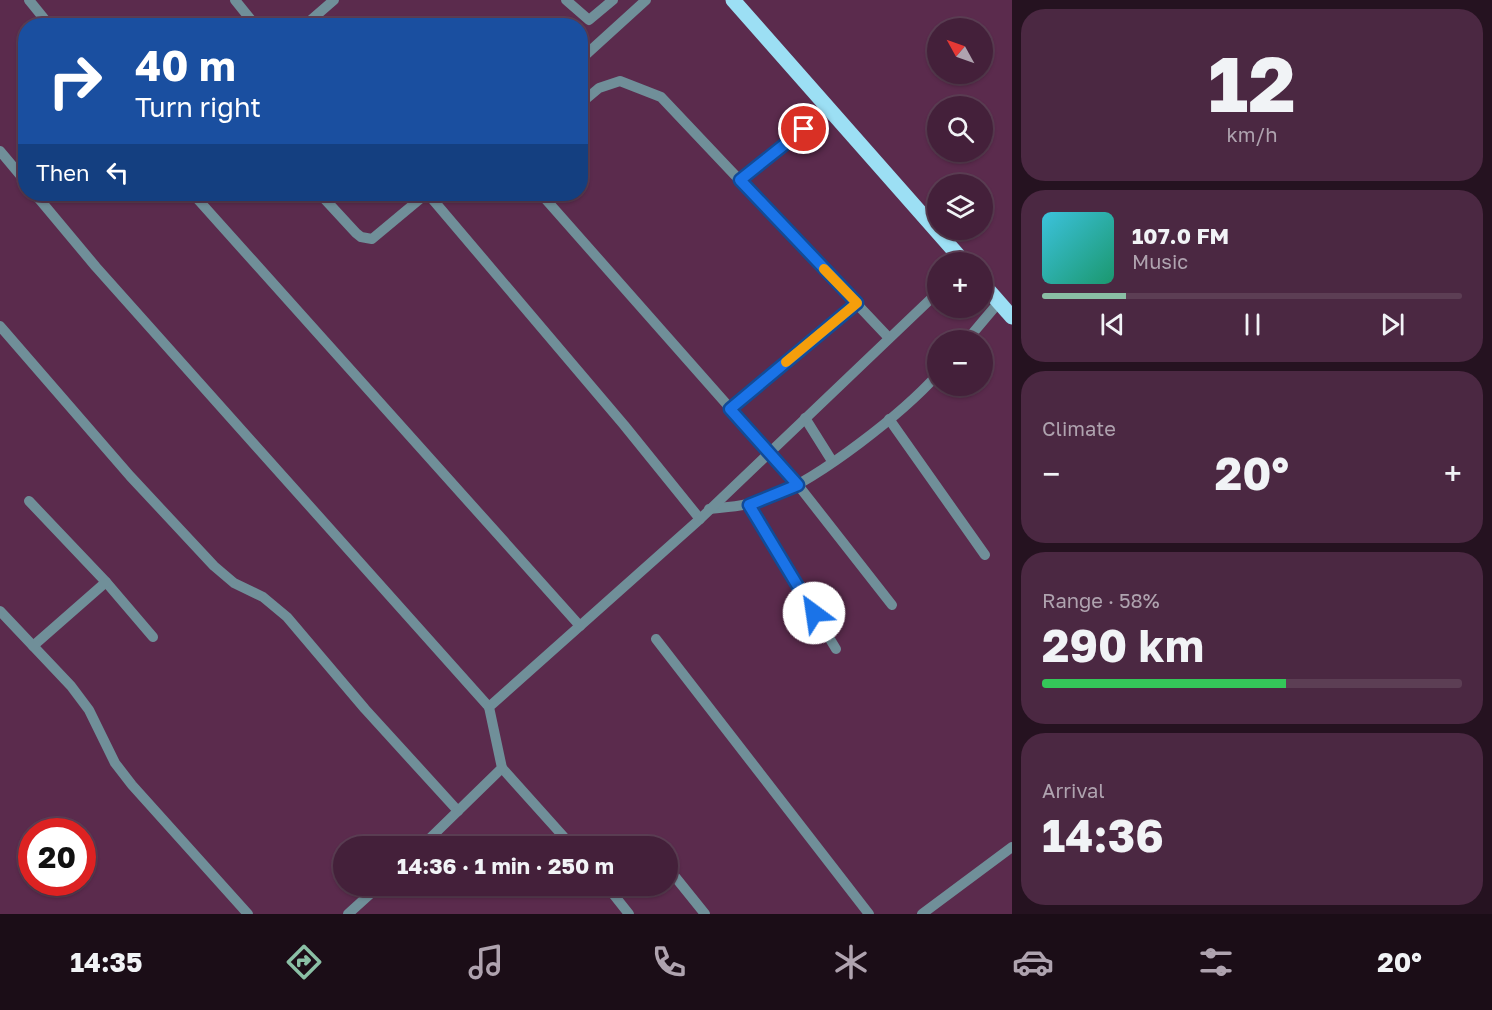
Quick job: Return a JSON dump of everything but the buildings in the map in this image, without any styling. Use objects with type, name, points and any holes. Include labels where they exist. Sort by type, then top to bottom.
[{"type":"main road","points":[[733,0],[955,252]]},
{"type":"main road","points":[[993,295],[1012,317]]},
{"type":"street","points":[[29,0],[44,18]]},
{"type":"street","points":[[235,0],[250,18]]},
{"type":"street","points":[[313,18],[334,0]]},
{"type":"street","points":[[567,0],[587,18]]},
{"type":"street","points":[[588,19],[613,0]]},
{"type":"street","points":[[588,53],[646,0]]},
{"type":"street","points":[[588,97],[610,82],[620,81],[644,88],[661,97],[890,338]]},
{"type":"street","points":[[740,180],[804,129]]},
{"type":"street","points":[[0,152],[18,173]]},
{"type":"street","points":[[41,201],[96,267],[489,706],[502,768],[563,836]]},
{"type":"street","points":[[199,201],[580,626]]},
{"type":"street","points":[[326,201],[356,233],[361,237],[372,239],[418,201]]},
{"type":"street","points":[[433,201],[624,425],[700,519]]},
{"type":"street","points":[[546,201],[798,485],[892,605]]},
{"type":"street","points":[[975,330],[999,302]]},
{"type":"street","points":[[730,409],[857,303]]},
{"type":"street","points":[[489,706],[700,519],[927,303]]},
{"type":"street","points":[[0,326],[130,476],[214,566],[234,583],[263,597],[287,617],[365,709],[458,811]]},
{"type":"street","points":[[709,509],[749,505],[798,485],[890,419],[927,384]]},
{"type":"street","points":[[805,418],[832,461]]},
{"type":"street","points":[[890,419],[985,555]]},
{"type":"street","points":[[29,501],[106,582],[153,637]]},
{"type":"street","points":[[749,505],[836,649]]},
{"type":"street","points":[[33,646],[106,582]]},
{"type":"street","points":[[0,611],[71,686],[89,710],[115,763],[132,785],[248,914]]},
{"type":"street","points":[[656,639],[869,914]]},
{"type":"street","points":[[432,836],[502,768]]},
{"type":"street","points":[[922,914],[1012,848]]},
{"type":"street","points":[[678,880],[705,914]]},
{"type":"street","points":[[352,913],[370,896]]},
{"type":"street","points":[[615,896],[629,914]]},
{"type":"slow traffic","points":[[786,362],[857,303],[824,269]]},
{"type":"route","points":[[804,129],[740,180],[857,303],[730,409],[798,485],[771,498],[749,505],[814,613]]}]
